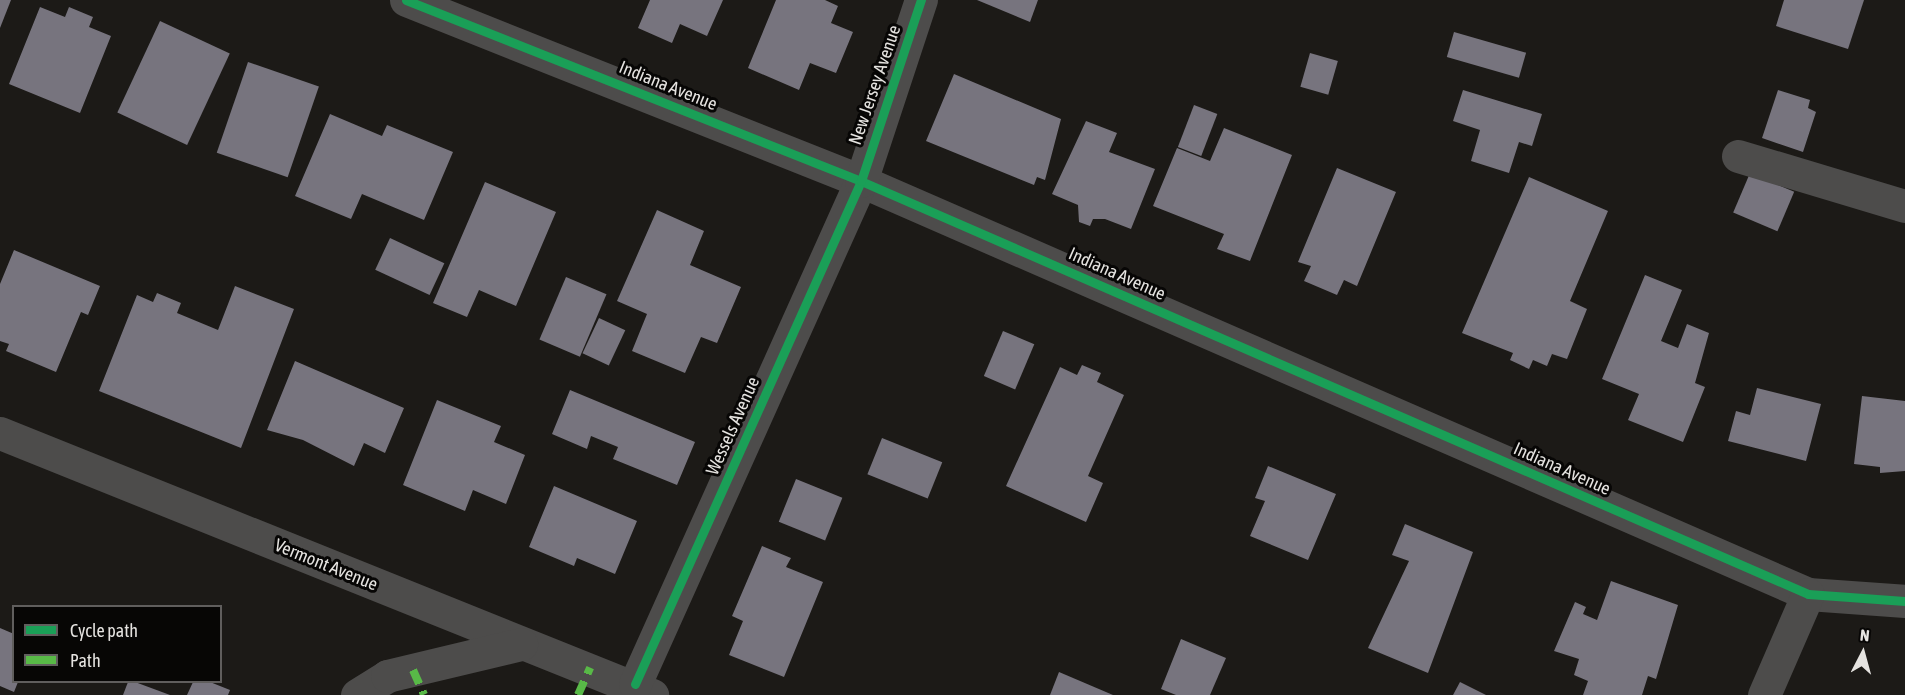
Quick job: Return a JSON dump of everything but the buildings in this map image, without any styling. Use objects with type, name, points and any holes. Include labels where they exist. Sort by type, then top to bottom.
[{"type":"street","name":"Indiana Avenue","points":[[406,0],[861,181],[1808,594],[1905,601]]},
{"type":"street","name":"New Jersey Avenue","points":[[861,181],[921,0]]},
{"type":"street","points":[[1738,156],[1905,206]]},
{"type":"street","name":"Wessels Avenue","points":[[644,690],[861,181]]},
{"type":"street","name":"Vermont Avenue","points":[[0,433],[521,644],[644,690]]},
{"type":"street","points":[[1764,695],[1808,594]]},
{"type":"street","points":[[357,695],[387,676],[521,644]]},
{"type":"marked path","points":[[578,695],[590,668]]},
{"type":"marked path","points":[[413,670],[424,695]]},
{"type":"cycle path","points":[[406,0],[861,181],[1808,594],[1905,601]]},
{"type":"cycle path","points":[[635,684],[861,181],[921,0]]}]
